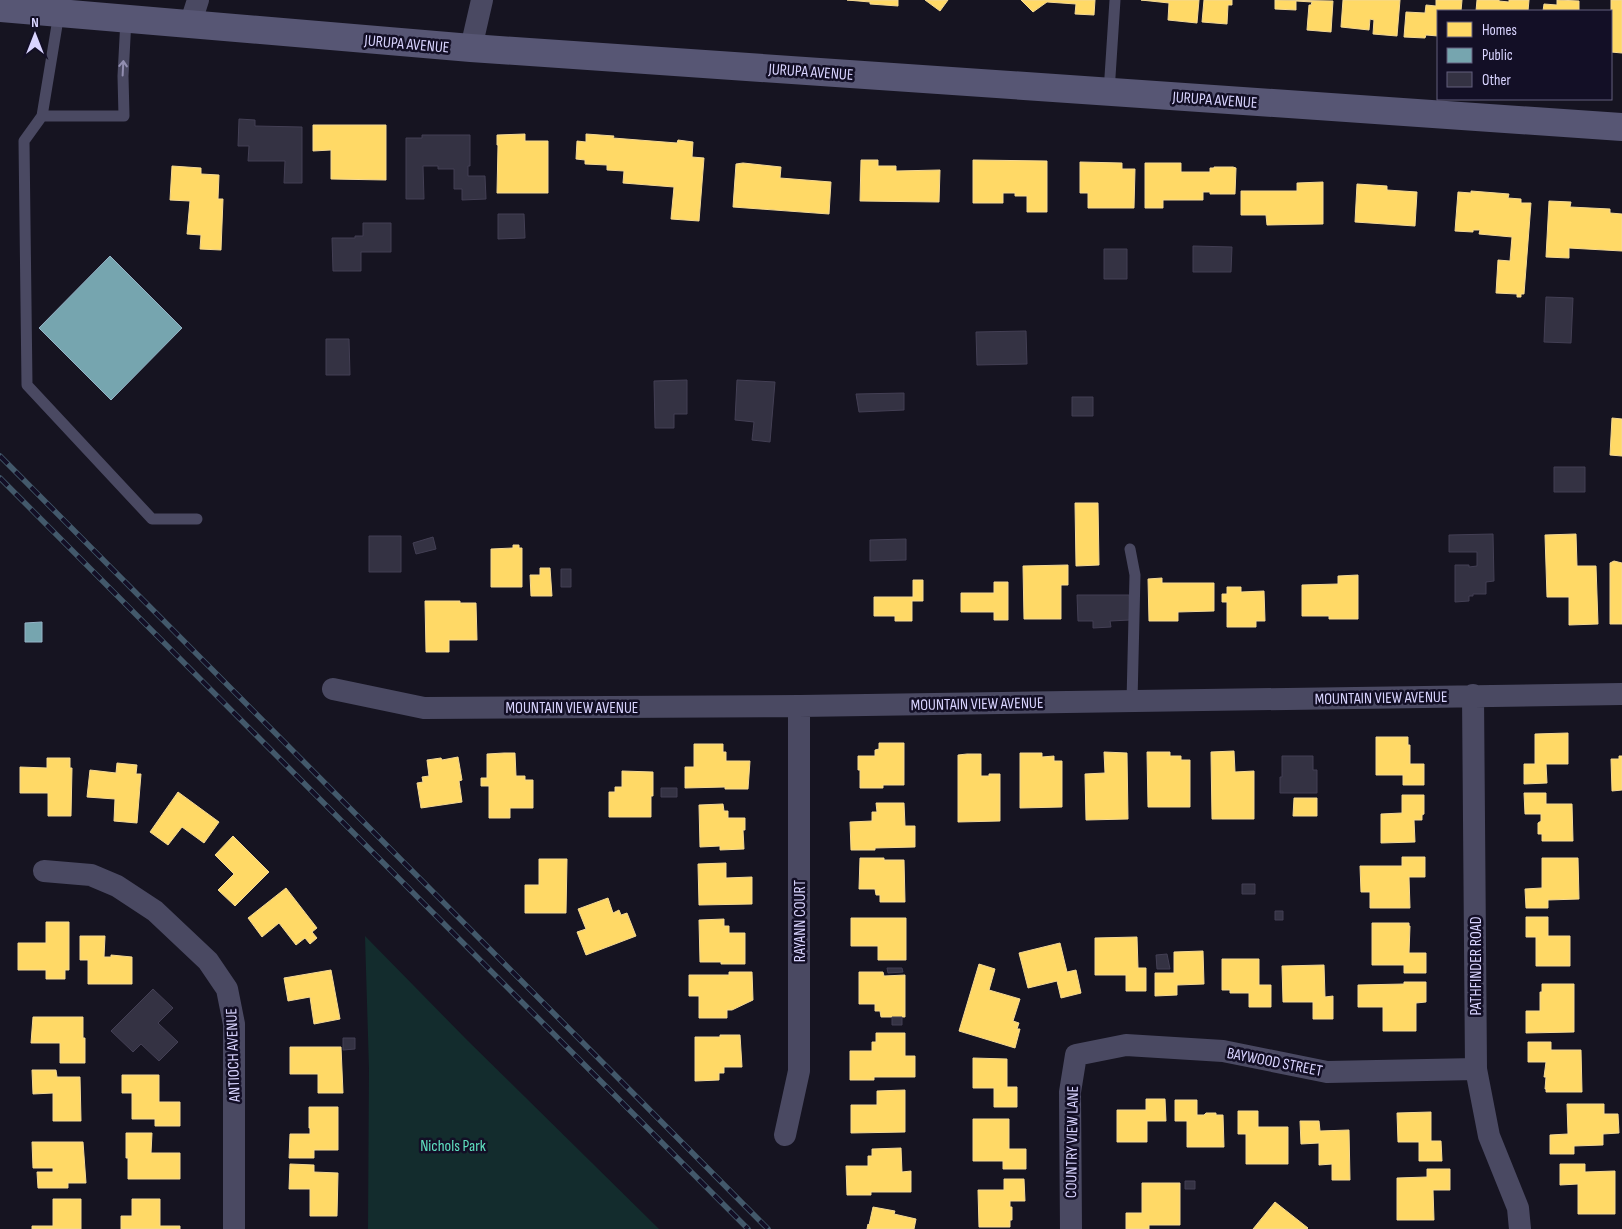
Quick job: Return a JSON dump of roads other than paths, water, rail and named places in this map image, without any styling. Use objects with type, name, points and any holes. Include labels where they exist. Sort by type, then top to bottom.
[{"type":"main road","name":"JURUPA AVENUE","points":[[0,8],[126,19],[194,12],[471,48],[1622,127]]},
{"type":"street","points":[[471,48],[482,0]]},
{"type":"street","name":"MOUNTAIN VIEW AVENUE","points":[[333,689],[424,708],[799,706],[1622,694]]},
{"type":"street","name":"PATHFINDER ROAD","points":[[1473,696],[1476,1069],[1489,1136],[1518,1208],[1520,1229]]},
{"type":"street","name":"RAYANN COURT","points":[[785,1135],[799,1072],[799,706]]},
{"type":"street","name":"ANTIOCH AVENUE","points":[[44,871],[91,875],[117,886],[155,911],[208,960],[228,989],[234,1024],[234,1229]]},
{"type":"street","name":"BAYWOOD STREET","points":[[1076,1055],[1126,1045],[1223,1051],[1327,1072],[1476,1069]]},
{"type":"street","name":"COUNTRY VIEW LANE","points":[[1071,1229],[1070,1092],[1076,1055]]},
{"type":"lane","points":[[1109,92],[1115,0]]},
{"type":"lane","points":[[59,13],[42,116],[24,141],[27,385],[152,519],[197,519]]},
{"type":"lane","points":[[42,116],[124,116],[123,76],[126,19]]},
{"type":"lane","points":[[1130,549],[1135,575],[1132,701]]},
{"type":"railway","points":[[0,456],[768,1229]]},
{"type":"railway","points":[[0,478],[748,1229]]},
{"type":"park label","name":"Nichols Park","points":[[453,1145]]}]
